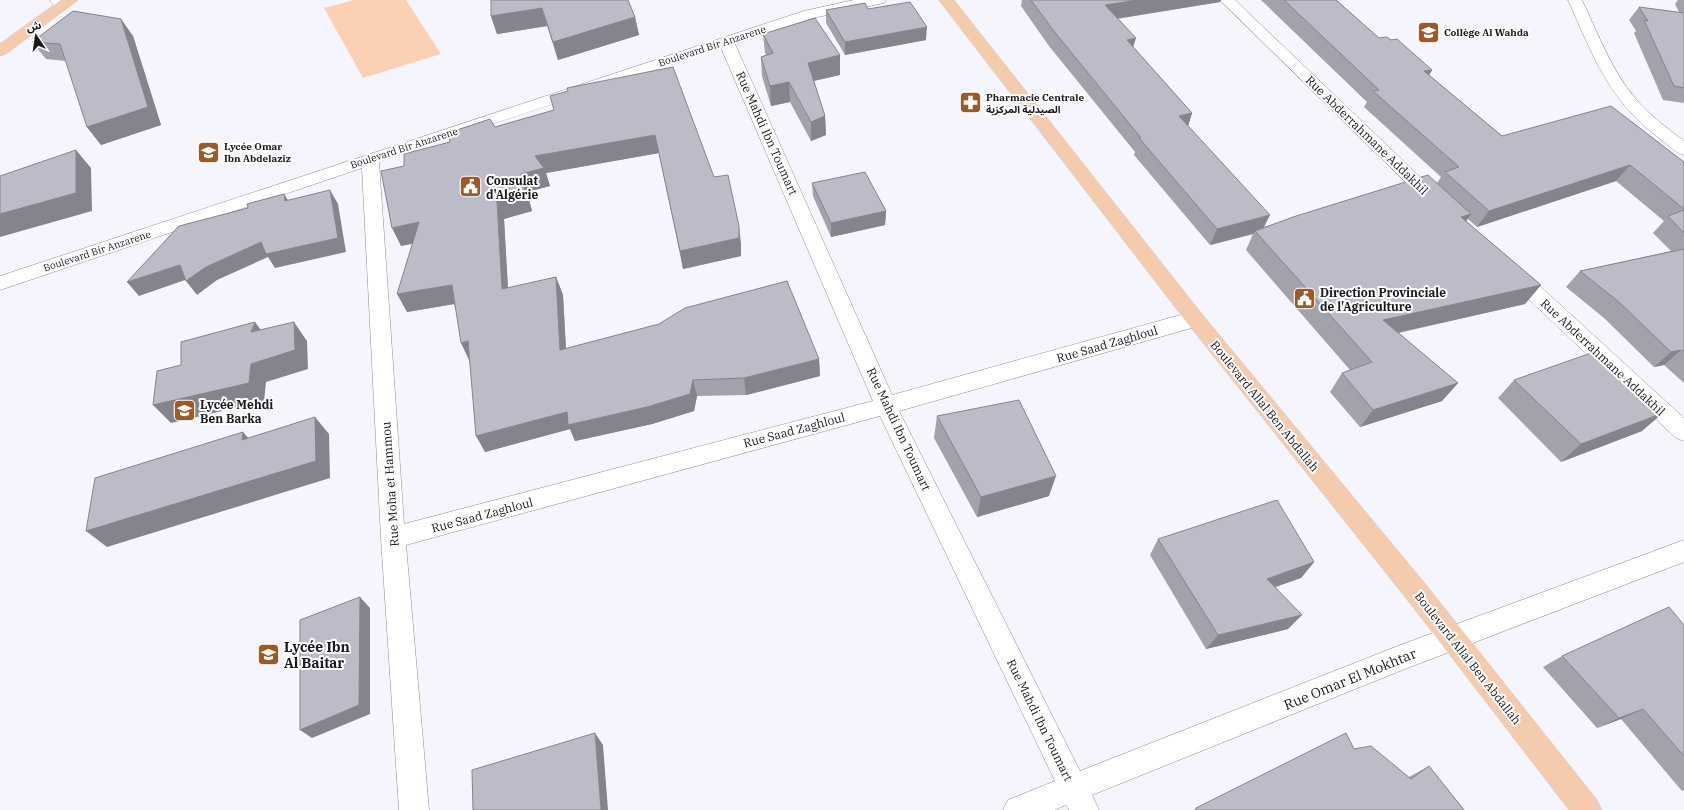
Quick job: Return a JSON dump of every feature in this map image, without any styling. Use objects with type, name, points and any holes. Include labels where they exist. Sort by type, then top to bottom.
[{"type":"main road","name":"Boulevard Allal Ben Abdallah","points":[[946,0],[1195,319],[1413,588],[1587,810]]},
{"type":"main road","points":[[0,51],[64,1]]},
{"type":"street","name":"Boulevard Bir Anzarene","points":[[0,283],[809,14],[879,0]]},
{"type":"street","name":"Rue Abderrahmane Addakhil","points":[[1227,0],[1444,209]]},
{"type":"street","points":[[1575,0],[1615,82],[1629,102],[1662,133],[1684,149]]},
{"type":"street","name":"Rue Mahdi Ibn Toumart","points":[[726,41],[886,406],[1079,799]]},
{"type":"street","name":"Rue Moha et Hammou","points":[[370,159],[393,538],[414,810]]},
{"type":"street","name":"Rue Abderrahmane Addakhil","points":[[1497,258],[1684,432]]},
{"type":"street","name":"Rue Saad Zaghloul","points":[[393,538],[886,406],[1195,319]]},
{"type":"street","name":"Rue Omar El Mokhtar","points":[[1018,810],[1079,799],[1452,638],[1684,551]]},
{"type":"shaded area","points":[[354,0],[406,0],[441,54],[363,78],[324,8]]},
{"type":"building","points":[[491,0],[628,0],[635,17],[553,42],[542,8],[491,16]]},
{"type":"building","points":[[1031,0],[1138,0],[1105,5],[1136,38],[1127,40],[1192,113],[1179,116],[1270,215],[1217,229],[1139,138],[1141,138],[1053,30]]},
{"type":"building","points":[[1284,0],[1336,0],[1379,38],[1387,37],[1391,40],[1397,39],[1432,70],[1424,71],[1502,136],[1611,106],[1684,162],[1684,209],[1630,165],[1489,211],[1445,172],[1459,167],[1373,91],[1379,90]]},
{"type":"building","points":[[910,2],[927,27],[845,42],[826,10],[865,3],[868,9]]},
{"type":"building","points":[[1639,7],[1684,13],[1684,88],[1674,86],[1644,20],[1648,21]]},
{"type":"building","points":[[73,11],[121,19],[148,107],[87,127],[60,44],[32,42]]},
{"type":"building","points":[[815,18],[840,55],[808,63],[825,116],[811,122],[789,82],[770,86],[761,57],[773,53],[763,34]]},
{"type":"building","points":[[673,67],[714,177],[728,175],[739,226],[739,238],[680,251],[655,135],[535,156],[544,168],[521,174],[525,193],[497,201],[502,289],[556,277],[560,350],[659,324],[685,308],[787,281],[819,359],[744,378],[693,380],[690,394],[647,407],[568,425],[567,412],[476,436],[468,341],[461,343],[452,285],[397,294],[419,222],[392,228],[381,171],[404,166],[404,154],[450,142],[448,133],[490,119],[495,127],[554,110],[550,96],[568,91],[567,88]]},
{"type":"building","points":[[76,150],[76,193],[0,214],[0,176]]},
{"type":"building","points":[[865,172],[886,211],[831,223],[812,183]]},
{"type":"building","points":[[1428,175],[1471,214],[1461,217],[1541,285],[1383,320],[1458,383],[1373,410],[1342,373],[1372,362],[1255,231],[1293,217]]},
{"type":"building","points":[[330,190],[338,238],[266,254],[261,242],[206,267],[186,281],[180,265],[127,282],[179,226],[248,208],[247,204],[284,194],[285,201]]},
{"type":"building","points":[[1684,210],[1684,233],[1668,216]]},
{"type":"building","points":[[1684,249],[1684,352],[1681,350],[1671,352],[1619,302],[1580,271]]},
{"type":"building","points":[[255,322],[251,332],[294,322],[295,350],[251,364],[249,383],[153,405],[157,371],[181,365],[181,342]]},
{"type":"building","points":[[1594,352],[1663,413],[1581,444],[1514,380]]},
{"type":"building","points":[[1019,400],[1056,476],[981,497],[937,416]]},
{"type":"building","points":[[315,417],[316,461],[86,531],[95,478],[243,432],[242,440]]},
{"type":"building","points":[[1277,500],[1314,562],[1267,579],[1302,615],[1218,635],[1158,539]]},
{"type":"building","points":[[360,597],[359,705],[300,730],[300,620]]},
{"type":"building","points":[[1669,607],[1684,625],[1684,756],[1643,709],[1619,718],[1562,656]]},
{"type":"building","points":[[595,733],[601,810],[473,810],[472,770]]},
{"type":"building","points":[[1346,733],[1354,749],[1371,746],[1411,779],[1429,766],[1464,810],[1197,810],[1196,808]]},
{"type":"place","name":"Collège Al Wahda","points":[[1428,32]]},
{"type":"place","name":"Pharmacie Centrale الصيدلية المركزية","points":[[971,103]]},
{"type":"place","name":"Lycée Omar Ibn Abdelaziz","points":[[209,152]]},
{"type":"place","name":"Consulat d'Algérie","points":[[470,187]]},
{"type":"place","name":"Direction Provinciale de l'Agriculture","points":[[1304,299]]},
{"type":"place","name":"Lycée Mehdi Ben Barka","points":[[185,411]]},
{"type":"place","name":"Lycée Ibn Al Baitar","points":[[269,655]]}]
